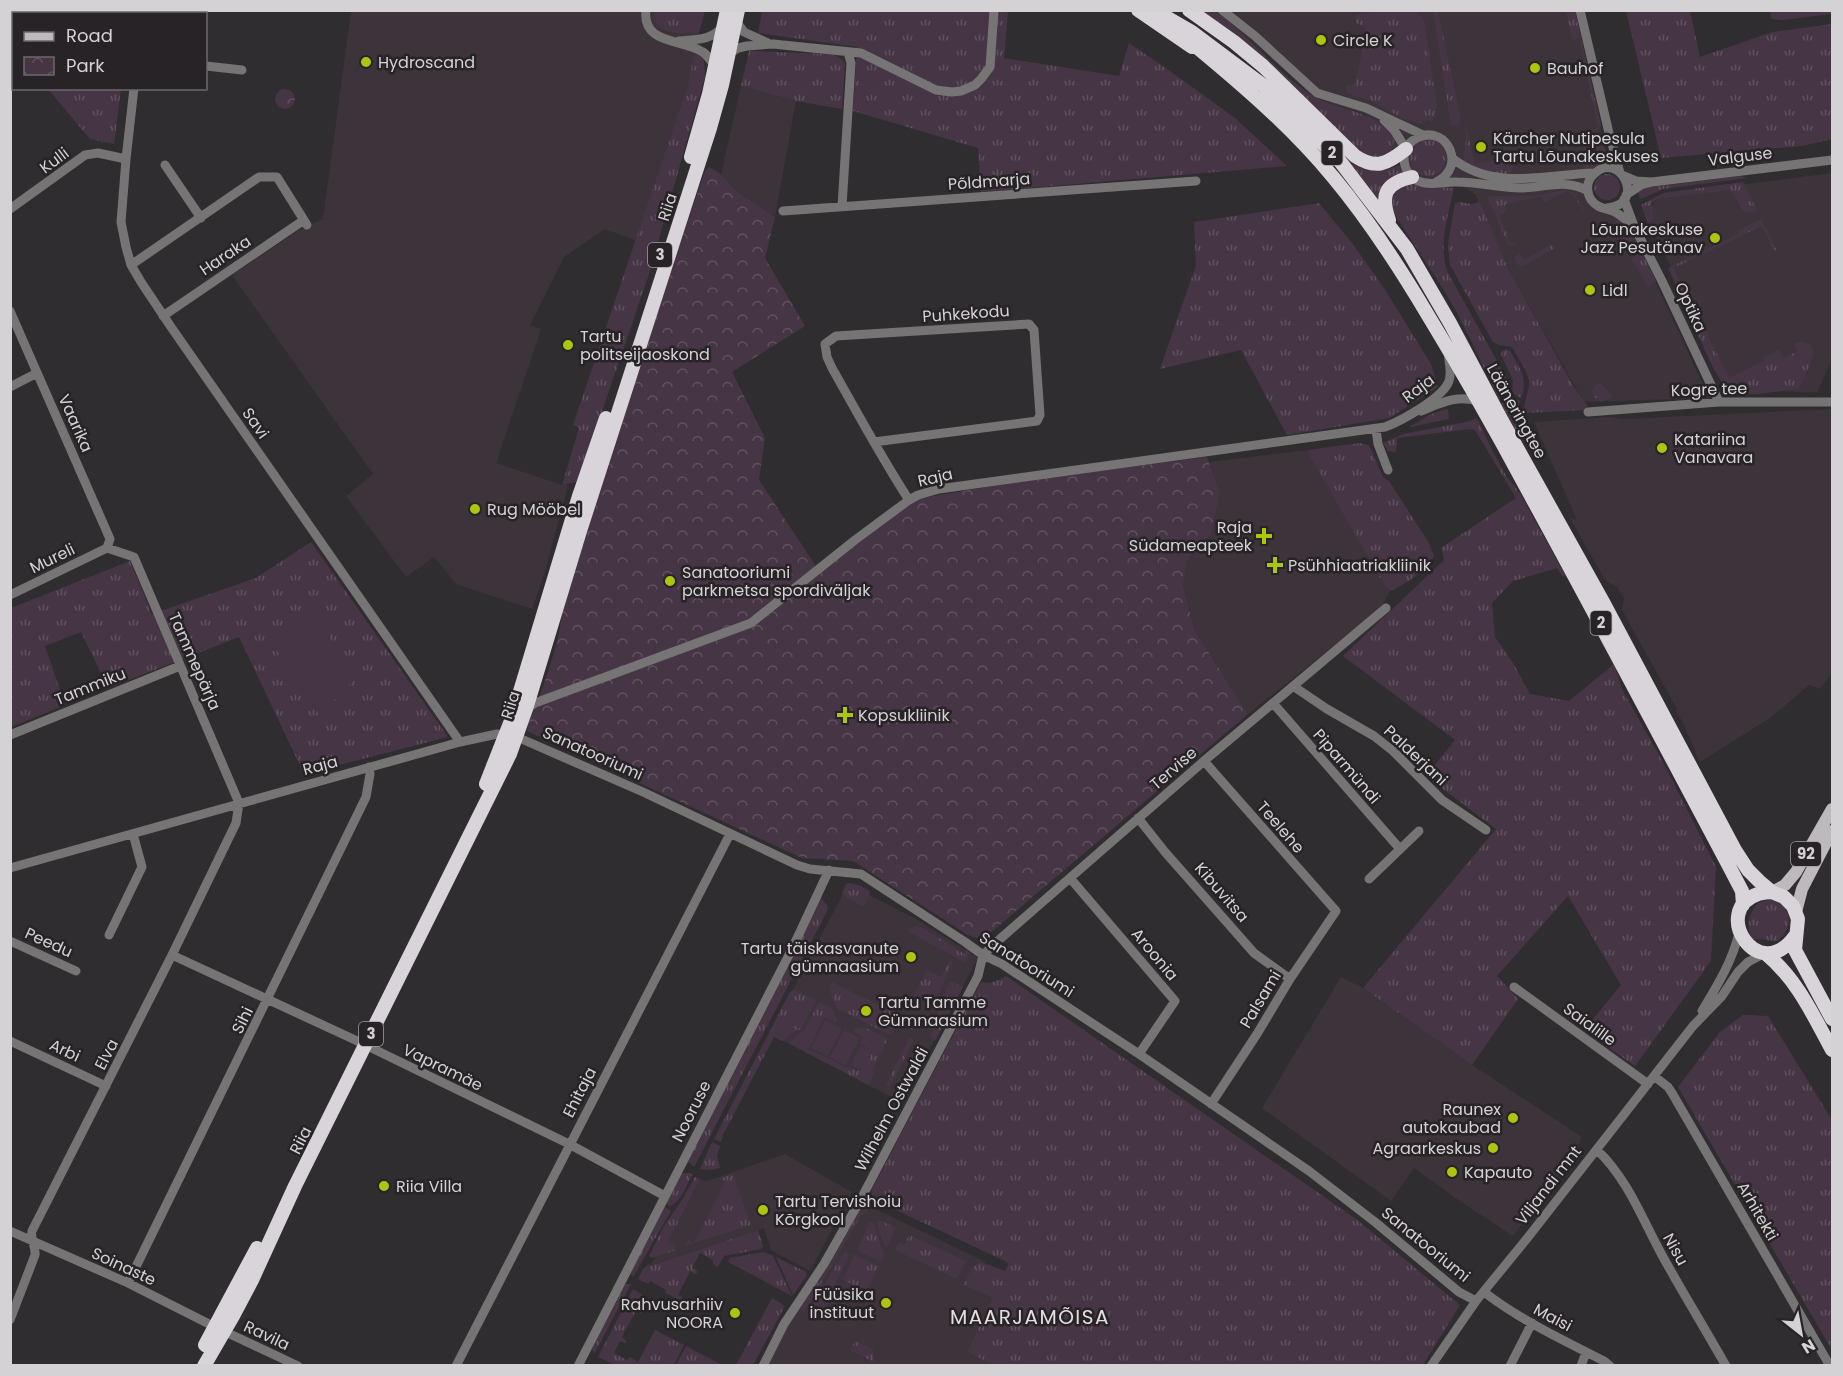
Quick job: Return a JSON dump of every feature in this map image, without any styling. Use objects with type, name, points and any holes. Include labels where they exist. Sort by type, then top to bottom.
[{"type":"highway","points":[[1138,10],[1230,75]]},
{"type":"highway","name":"Lääneringtee","points":[[1153,10],[1230,75],[1312,154],[1350,198],[1399,267],[1482,405],[1600,621],[1742,891],[1743,905],[1738,917],[1739,933]]},
{"type":"highway","name":"Lääneringtee","points":[[1153,10],[1192,32],[1264,86],[1339,160],[1407,249],[1609,612],[1734,850],[1748,870],[1772,892],[1789,901],[1796,912]]},
{"type":"highway","points":[[1175,10],[1246,66],[1264,86]]},
{"type":"highway","points":[[1189,10],[1249,54],[1344,147],[1360,159],[1370,164],[1384,163],[1406,149]]},
{"type":"highway","name":"Riia","points":[[512,736],[526,709],[580,531],[710,128],[729,54],[731,17]]},
{"type":"highway","name":"Riia","points":[[195,1365],[252,1280],[362,1044],[507,762],[512,736],[579,496],[680,194],[731,17]]},
{"type":"highway","points":[[1392,228],[1385,209],[1385,194],[1393,184],[1412,177]]},
{"type":"highway","points":[[1743,905],[1758,894],[1772,892]]},
{"type":"highway","points":[[1765,953],[1782,950],[1789,945],[1798,928],[1796,912]]},
{"type":"highway","points":[[1739,933],[1749,947],[1765,953],[1781,966],[1793,981],[1833,1050]]},
{"type":"highway","points":[[1795,936],[1795,950],[1833,1019]]},
{"type":"highway","name":"Riia","points":[[204,1365],[220,1329]]},
{"type":"main road","name":"92","points":[[1772,892],[1785,885],[1796,872],[1833,808]]},
{"type":"main road","name":"92","points":[[1796,912],[1803,889],[1833,831]]},
{"type":"street","points":[[646,10],[647,23],[653,33],[705,53],[715,68]]},
{"type":"street","points":[[729,54],[738,48],[747,46],[773,45],[861,53],[929,87],[945,92],[961,91],[975,85],[990,67],[994,10]]},
{"type":"street","points":[[1222,10],[1255,36],[1317,93],[1366,108],[1380,117],[1423,135],[1440,138],[1450,148],[1452,158],[1448,173],[1436,182]]},
{"type":"street","points":[[1580,10],[1609,133],[1622,174],[1627,182],[1625,197],[1618,205],[1607,208],[1596,204],[1588,191],[1589,181],[1599,171],[1609,155],[1609,133]]},
{"type":"street","points":[[677,41],[707,39],[716,34],[731,17],[749,35],[773,45]]},
{"type":"street","points":[[842,206],[849,52]]},
{"type":"street","points":[[207,66],[242,70]]},
{"type":"street","name":"Savi","points":[[134,90],[121,222],[131,265],[460,742]]},
{"type":"street","points":[[1380,117],[1394,130],[1406,149]]},
{"type":"street","points":[[1423,135],[1411,142],[1406,149],[1404,160],[1405,167],[1412,177],[1421,182],[1466,182],[1520,188],[1566,183],[1588,191]]},
{"type":"street","name":"Kulli","points":[[10,210],[85,155],[98,153],[126,159]]},
{"type":"street","points":[[1452,158],[1470,170],[1499,178],[1526,179],[1612,169],[1622,174]]},
{"type":"street","name":"Valguse","points":[[1622,174],[1636,181],[1652,182],[1833,160]]},
{"type":"street","points":[[131,265],[201,218],[165,165]]},
{"type":"street","name":"Haraka","points":[[164,316],[305,223],[277,177],[260,177],[201,218]]},
{"type":"street","name":"Põldmarja","points":[[783,211],[1196,181]]},
{"type":"street","name":"Valguse","points":[[1625,197],[1635,189],[1652,182]]},
{"type":"street","name":"Optika","points":[[1625,197],[1634,226],[1719,402]]},
{"type":"street","name":"Optika","points":[[1607,208],[1634,226]]},
{"type":"street","name":"Vaarika","points":[[10,311],[110,539],[107,548]]},
{"type":"street","name":"Puhkekodu","points":[[874,442],[1037,421],[1040,416],[1034,330],[1029,324],[836,336],[825,344],[827,357],[874,442],[909,500]]},
{"type":"street","name":"Raja","points":[[526,709],[535,702],[751,623],[855,540],[918,495],[939,489],[1388,426],[1434,398],[1446,387],[1450,375],[1447,347]]},
{"type":"street","points":[[10,387],[38,373]]},
{"type":"street","name":"Raja","points":[[1404,417],[1454,400],[1472,399],[1482,405]]},
{"type":"street","name":"Kogre tee","points":[[1588,412],[1719,402],[1833,402]]},
{"type":"street","points":[[1376,429],[1378,444],[1388,470]]},
{"type":"street","name":"Mureli","points":[[10,595],[107,548]]},
{"type":"street","name":"Tammepärja","points":[[107,548],[134,557],[239,803]]},
{"type":"street","name":"Tervise","points":[[983,955],[1204,761],[1386,608]]},
{"type":"street","name":"Tammiku","points":[[10,735],[180,666]]},
{"type":"street","name":"Palderjani","points":[[1293,686],[1374,736],[1393,751],[1442,800],[1486,830]]},
{"type":"street","name":"Piparmündi","points":[[1273,703],[1400,849]]},
{"type":"street","name":"Raja","points":[[10,867],[460,742],[496,734],[512,736]]},
{"type":"street","name":"Sanatooriumi","points":[[512,736],[643,792],[798,865],[810,869],[861,874],[1138,1054],[1309,1171],[1459,1292],[1476,1301]]},
{"type":"street","name":"Teelehe","points":[[1204,761],[1336,912]]},
{"type":"street","name":"Sihi","points":[[128,1283],[366,797],[369,767]]},
{"type":"street","name":"Elva","points":[[10,1320],[35,1255],[32,1231],[236,823],[239,803]]},
{"type":"street","name":"Kibuvitsa","points":[[1138,819],[1254,953],[1290,979]]},
{"type":"street","points":[[1369,879],[1419,831]]},
{"type":"street","points":[[109,935],[142,867],[133,834]]},
{"type":"street","name":"Ehitaja","points":[[456,1365],[730,834]]},
{"type":"street","name":"Nooruse","points":[[578,1365],[792,949],[829,870]]},
{"type":"street","name":"Aroonia","points":[[1070,878],[1175,1001],[1138,1054]]},
{"type":"street","name":"Palsami","points":[[1211,1104],[1290,979],[1336,912]]},
{"type":"street","name":"Viljandi mnt","points":[[1693,1026],[1726,969],[1735,950],[1739,933]]},
{"type":"street","name":"Peedu","points":[[10,941],[76,971]]},
{"type":"street","name":"Viljandi mnt","points":[[1431,1365],[1476,1301],[1693,1026],[1722,996],[1738,972],[1748,962],[1765,953]]},
{"type":"street","name":"Vapramäe","points":[[172,955],[569,1144],[665,1196]]},
{"type":"street","name":"Wilhelm Ostwaldi","points":[[763,1365],[784,1324],[824,1264],[862,1197],[978,976],[983,955]]},
{"type":"street","name":"Saialille","points":[[1514,987],[1648,1084]]},
{"type":"street","name":"Arbi","points":[[10,1041],[106,1086]]},
{"type":"street","name":"Arhitekti","points":[[1654,1076],[1672,1093],[1830,1365]]},
{"type":"street","name":"Nisu","points":[[1597,1150],[1624,1182],[1662,1256],[1726,1365]]},
{"type":"street","name":"Soinaste","points":[[10,1232],[128,1283],[220,1329]]},
{"type":"street","name":"Maisi","points":[[1484,1292],[1498,1304],[1610,1365]]},
{"type":"street","points":[[1510,1365],[1532,1323]]},
{"type":"street","name":"Ravila","points":[[220,1329],[298,1365]]},
{"type":"street","points":[[1581,1365],[1586,1352]]},
{"type":"shaded area","points":[[351,11],[653,11],[654,18],[663,31],[699,33],[689,82],[637,241],[605,229],[564,257],[530,325],[541,329],[496,463],[568,485],[545,572],[532,609],[456,584],[434,557],[406,577],[346,496],[373,474],[232,275],[299,230],[323,219]]},
{"type":"shaded area","points":[[1213,11],[1575,11],[1606,153],[1584,197],[1626,225],[1637,242],[1709,398],[1584,402],[1509,270],[1475,194],[1463,187],[1412,184],[1392,151],[1394,139],[1385,126],[1362,113],[1329,103],[1309,93],[1247,37]]},
{"type":"shaded area","points":[[741,86],[796,101],[775,217],[735,190],[721,174]]},
{"type":"shaded area","points":[[1832,173],[1832,358],[1817,393],[1730,388],[1648,220],[1656,196]]},
{"type":"shaded area","points":[[1832,409],[1832,673],[1820,689],[1809,685],[1773,716],[1700,762],[1677,709],[1622,610],[1624,599],[1617,587],[1605,580],[1570,518],[1577,520],[1534,422]]},
{"type":"shaded area","points":[[1308,450],[1383,583],[1390,591],[1381,608],[1248,714],[1195,631],[1183,586],[1187,561],[1212,533],[1220,493],[1209,462]]},
{"type":"shaded area","name":"Tartu Tamme Gümnaasium","points":[[848,884],[916,919],[978,958],[901,1102],[770,1034]]},
{"type":"shaded area","points":[[1341,977],[1363,988],[1472,1065],[1582,1137],[1576,1153],[1513,1236],[1414,1168],[1391,1201],[1262,1108]]},
{"type":"shaded area","name":"Tartu Tervishoiu Kõrgkool","points":[[785,1154],[852,1192],[810,1271],[771,1250],[764,1228],[649,1266],[668,1242],[700,1179],[707,1181]]},
{"type":"shaded area","points":[[863,1203],[986,1262],[974,1265],[964,1285],[992,1298],[967,1352],[996,1365],[767,1366],[788,1325],[828,1267]]},
{"type":"green space","points":[[43,10],[129,11],[129,12],[41,12]]},
{"type":"green space","points":[[653,10],[705,11],[699,33],[676,33],[663,30],[658,26]]},
{"type":"green space","points":[[1388,10],[1416,11],[1424,20],[1437,105],[1435,117],[1431,122],[1428,120],[1422,124],[1402,118],[1371,101],[1347,93],[1347,85],[1354,86],[1366,27],[1356,23],[1355,16]]},
{"type":"green space","points":[[762,11],[1008,11],[1004,58],[1119,76],[1129,43],[1235,118],[1287,166],[981,192],[978,148],[853,111],[857,47],[758,33]]},
{"type":"green space","points":[[1197,11],[1211,11],[1221,15],[1310,94],[1377,121],[1394,139],[1392,151],[1378,158],[1364,156]]},
{"type":"green space","points":[[1433,11],[1438,11],[1461,119],[1459,124],[1451,126]]},
{"type":"green space","points":[[1566,11],[1575,11],[1600,128],[1579,38],[1572,40]]},
{"type":"green space","points":[[1626,11],[1690,11],[1700,57],[1772,32],[1832,24],[1832,139],[1802,146],[1661,158]]},
{"type":"green space","points":[[1770,11],[1832,11],[1832,14],[1782,20],[1771,19]]},
{"type":"green space","points":[[1228,43],[1364,168],[1382,170],[1399,165],[1403,174],[1384,187],[1378,199],[1313,125]]},
{"type":"green space","points":[[749,51],[832,54],[840,58],[845,63],[842,109],[796,101],[741,86]]},
{"type":"green space","points":[[694,54],[701,55],[704,60],[705,77],[648,277],[580,476],[576,482],[562,485],[579,428],[573,425],[688,85]]},
{"type":"green space","points":[[281,89],[289,89],[295,95],[295,103],[289,109],[281,109],[275,103],[275,95]]},
{"type":"green space","points":[[49,90],[121,90],[114,144],[90,139]]},
{"type":"green space","points":[[1465,120],[1475,164],[1507,158],[1511,161],[1513,169],[1510,175],[1490,173],[1463,163],[1466,140]]},
{"type":"green space","points":[[1428,140],[1440,146],[1446,158],[1440,170],[1428,176],[1416,170],[1410,158],[1416,146]]},
{"type":"green space","points":[[1597,142],[1605,147],[1603,160],[1597,166],[1584,170],[1582,162],[1586,158],[1585,156],[1580,160],[1579,158],[1586,145]]},
{"type":"green space","points":[[709,167],[721,174],[735,190],[775,217],[765,258],[805,326],[732,372],[765,438],[759,480],[819,571],[916,499],[1022,481],[1207,457],[1220,493],[1212,533],[1187,561],[1183,586],[1195,631],[1248,714],[982,940],[968,935],[853,861],[802,858],[527,731],[554,654],[562,612],[628,397],[705,171]]},
{"type":"green space","points":[[1607,174],[1616,178],[1620,187],[1616,196],[1607,200],[1598,196],[1594,187],[1598,178]]},
{"type":"green space","points":[[1741,176],[1747,178],[1663,189],[1641,199],[1638,191],[1651,187]]},
{"type":"green space","points":[[1743,182],[1757,210],[1746,212],[1743,210],[1729,190],[1657,199],[1652,203],[1653,218],[1648,224],[1641,205],[1663,193]]},
{"type":"green space","points":[[1412,184],[1454,188],[1445,230],[1445,263],[1448,273],[1506,377],[1507,390],[1499,399],[1456,311],[1392,209],[1391,199],[1395,192]]},
{"type":"green space","points":[[1565,190],[1574,193],[1587,214],[1573,195],[1566,191],[1544,203],[1541,196],[1505,205],[1506,212],[1499,216],[1511,243],[1517,242],[1512,246],[1508,245],[1487,196],[1533,196]]},
{"type":"green space","points":[[1480,202],[1509,270],[1574,387],[1587,405],[1587,410],[1525,413],[1523,411],[1529,386],[1525,369],[1512,347],[1493,342],[1450,265],[1449,237],[1455,203],[1472,204]]},
{"type":"green space","points":[[1319,203],[1352,243],[1384,288],[1431,364],[1438,387],[1389,418],[1287,435],[1241,350],[1160,369],[1196,265],[1194,222]]},
{"type":"green space","points":[[1619,218],[1636,239],[1634,245],[1627,249],[1613,224]]},
{"type":"green space","points":[[1761,219],[1777,251],[1774,250],[1762,226],[1674,268],[1685,293],[1682,298],[1668,268],[1738,234],[1737,231]]},
{"type":"green space","points":[[1552,244],[1555,248],[1524,266],[1519,266],[1515,261],[1515,257],[1520,253],[1524,260]]},
{"type":"green space","points":[[1638,254],[1643,255],[1656,281],[1648,287],[1631,258]]},
{"type":"green space","points":[[1701,321],[1729,378],[1764,361],[1763,358],[1779,350],[1784,358],[1798,351],[1794,343],[1808,344],[1814,351],[1814,355],[1799,389],[1741,394],[1728,388],[1716,373],[1694,325]]},
{"type":"green space","points":[[1506,349],[1510,351],[1522,373],[1524,385],[1521,398],[1512,393],[1513,380],[1501,355]]},
{"type":"green space","points":[[1601,384],[1612,397],[1601,402],[1594,397],[1592,392],[1595,385]]},
{"type":"green space","points":[[1510,397],[1520,401],[1517,421],[1528,447],[1501,404]]},
{"type":"green space","points":[[1446,409],[1449,419],[1410,427],[1429,415]]},
{"type":"green space","points":[[1477,418],[1494,454],[1521,495],[1565,575],[1563,577],[1557,568],[1513,581],[1492,603],[1495,637],[1530,694],[1569,701],[1614,664],[1622,689],[1666,768],[1716,867],[1711,961],[1635,1066],[1584,1030],[1621,985],[1568,896],[1497,976],[1518,999],[1472,1065],[1363,988],[1496,829],[1426,776],[1455,740],[1343,656],[1444,560],[1441,548],[1516,498],[1475,430],[1397,438],[1396,452],[1388,451],[1383,443],[1403,434]]},
{"type":"green space","points":[[1360,443],[1369,445],[1383,477],[1389,481],[1429,543],[1434,556],[1415,576],[1390,591],[1383,583],[1308,453],[1308,450]]},
{"type":"green space","points":[[311,542],[448,737],[304,774],[239,637],[108,688],[81,632],[45,646],[65,705],[11,727],[11,608],[130,561],[152,614],[256,578]]},
{"type":"green space","points":[[314,615],[357,677],[320,715],[269,639]]},
{"type":"green space","points":[[846,884],[869,890],[870,894],[865,905],[861,906],[843,895]]},
{"type":"green space","points":[[821,898],[828,906],[827,911],[694,1167],[687,1161]]},
{"type":"green space","points":[[1771,899],[1783,906],[1787,912],[1789,924],[1787,930],[1777,941],[1752,940],[1749,920],[1752,911],[1758,903]]},
{"type":"green space","points":[[918,925],[966,955],[966,949],[970,953],[964,962],[909,932],[909,929]]},
{"type":"green space","points":[[950,960],[953,962],[938,996],[917,998],[913,996],[927,970],[941,977]]},
{"type":"green space","points":[[1006,976],[1356,1219],[1460,1305],[1423,1365],[996,1366],[967,1352],[992,1298],[964,1285],[968,1274],[975,1265],[981,1262],[1005,1271],[1009,1263],[879,1202],[871,1194],[981,982],[994,982]]},
{"type":"green space","points":[[950,981],[963,987],[935,1041],[929,1037]]},
{"type":"green space","points":[[832,982],[920,1026],[915,1031],[900,1023],[890,1035],[836,1008],[829,988]]},
{"type":"green space","points":[[794,990],[816,1000],[814,1005],[807,1001],[804,1005],[800,1003],[790,1023],[801,1029],[797,1029],[783,1041],[774,1037],[721,1142],[714,1139],[790,992]]},
{"type":"green space","points":[[806,1001],[814,1005],[801,1029],[790,1023],[800,1003],[804,1005]]},
{"type":"green space","points":[[819,1002],[832,1008],[837,1020],[836,1022],[824,1017],[809,1049],[857,1071],[861,1070],[871,1051],[860,1043],[863,1037],[853,1029],[864,1027],[888,1039],[872,1070],[875,1072],[868,1085],[789,1043],[804,1030]]},
{"type":"green space","points":[[1743,1015],[1768,1016],[1832,1120],[1832,1350],[1678,1087],[1720,1032]]},
{"type":"green space","points":[[825,1020],[842,1029],[828,1056],[811,1048]]},
{"type":"green space","points":[[844,1030],[860,1038],[846,1066],[830,1057]]},
{"type":"green space","points":[[909,1038],[914,1040],[890,1087],[886,1085]]},
{"type":"green space","points":[[862,1046],[871,1053],[868,1062],[861,1070],[852,1066],[855,1055]]},
{"type":"green space","points":[[712,1142],[720,1146],[717,1155],[720,1168],[700,1169]]},
{"type":"green space","points":[[684,1173],[692,1175],[680,1197],[670,1206],[666,1203],[680,1175]]},
{"type":"green space","points":[[733,1174],[751,1225],[685,1246],[688,1240],[694,1243],[725,1182],[719,1179]]},
{"type":"green space","points":[[695,1177],[700,1179],[668,1242],[675,1245],[676,1250],[652,1258],[649,1256],[664,1226]]},
{"type":"green space","points":[[665,1207],[671,1211],[633,1277],[630,1273]]},
{"type":"green space","points":[[865,1207],[870,1208],[861,1216],[806,1309],[802,1311],[800,1309],[828,1267],[860,1210]]},
{"type":"green space","points":[[879,1220],[896,1228],[887,1247],[884,1245],[877,1224]]},
{"type":"green space","points":[[870,1221],[874,1223],[884,1255],[881,1262],[857,1250]]},
{"type":"green space","points":[[758,1230],[763,1246],[761,1249],[724,1256],[718,1267],[713,1264],[713,1260],[700,1253],[692,1268],[698,1272],[695,1274],[690,1271],[678,1295],[682,1297],[682,1301],[665,1293],[666,1290],[650,1281],[648,1284],[638,1279],[643,1269],[649,1264],[650,1266]]},
{"type":"green space","points":[[909,1235],[966,1261],[957,1279],[895,1250],[899,1243],[904,1245]]},
{"type":"green space","points":[[846,1251],[849,1255],[821,1314],[816,1317],[808,1312]]},
{"type":"green space","points":[[764,1252],[773,1256],[792,1296],[728,1261],[730,1258]]},
{"type":"green space","points":[[854,1255],[879,1266],[867,1291],[843,1280]]},
{"type":"green space","points":[[776,1257],[806,1272],[807,1275],[793,1295]]},
{"type":"green space","points":[[631,1284],[594,1354],[592,1349],[622,1287]]},
{"type":"green space","points":[[633,1289],[644,1296],[638,1307],[643,1312],[636,1311],[622,1337],[627,1342],[620,1341],[614,1353],[627,1360],[630,1357],[638,1362],[655,1330],[684,1345],[674,1365],[615,1365],[598,1357]]},
{"type":"green space","points":[[772,1298],[785,1306],[753,1365],[736,1365]]},
{"type":"green space","points":[[855,1341],[873,1349],[874,1362],[850,1350]]},
{"type":"green space","points":[[686,1346],[722,1365],[676,1365]]},
{"type":"place","name":"Circle K","points":[[1321,40]]},
{"type":"place","name":"Hydroscand","points":[[366,62]]},
{"type":"place","name":"Bauhof","points":[[1535,68]]},
{"type":"place","name":"Kärcher Nutipesula Tartu Lõunakeskuses","points":[[1481,147]]},
{"type":"place","name":"Lõunakeskuse Jazz Pesutänav","points":[[1715,238]]},
{"type":"place","name":"Lidl","points":[[1590,290]]},
{"type":"place","name":"Tartu politseijaoskond","points":[[568,345]]},
{"type":"place","name":"Katariina Vanavara","points":[[1662,448]]},
{"type":"place","name":"Rug Mööbel","points":[[475,509]]},
{"type":"place","name":"Raja Südameapteek","points":[[1264,536]]},
{"type":"place","name":"Psühhiaatriakliinik","points":[[1275,565]]},
{"type":"place","name":"Sanatooriumi parkmetsa spordiväljak","points":[[670,581]]},
{"type":"place","name":"Kopsukliinik","points":[[845,715]]},
{"type":"place","name":"Tartu täiskasvanute gümnaasium","points":[[911,957]]},
{"type":"place","name":"Tartu Tamme Gümnaasium","points":[[866,1011]]},
{"type":"place","name":"Raunex autokaubad","points":[[1513,1118]]},
{"type":"place","name":"Agraarkeskus","points":[[1493,1148]]},
{"type":"place","name":"Kapauto","points":[[1452,1172]]},
{"type":"place","name":"Riia Villa","points":[[384,1186]]},
{"type":"place","name":"Tartu Tervishoiu Kõrgkool","points":[[763,1210]]},
{"type":"place","name":"Füüsika instituut","points":[[886,1303]]},
{"type":"place","name":"Rahvusarhiiv NOORA","points":[[735,1313]]},
{"type":"district","name":"MAARJAMÕISA","points":[[1030,1317]]}]
